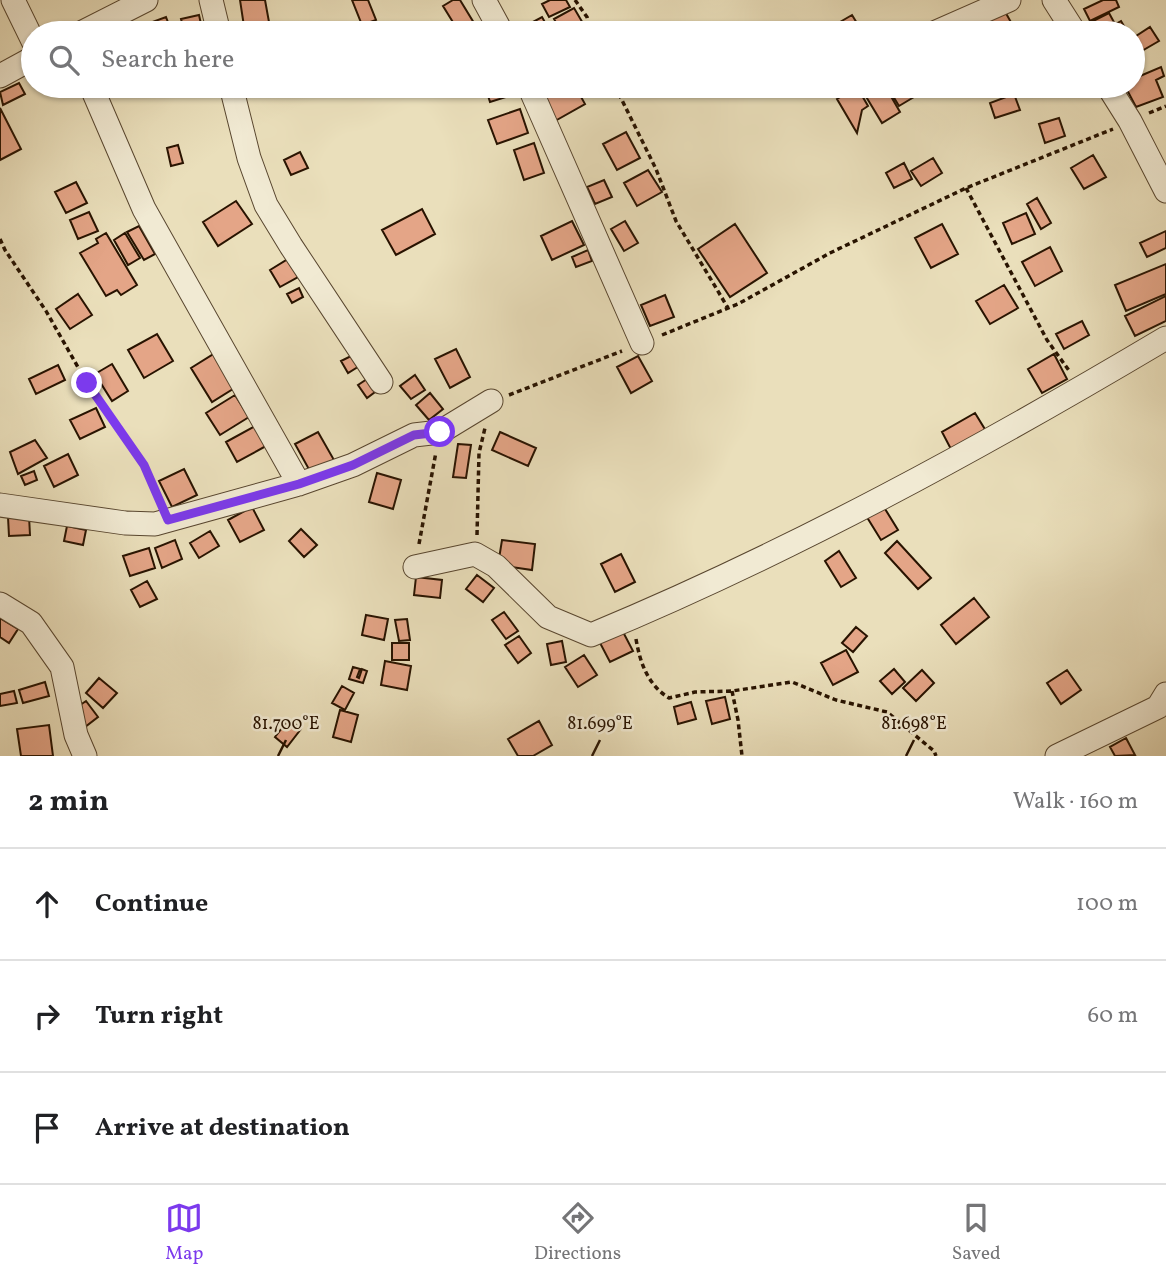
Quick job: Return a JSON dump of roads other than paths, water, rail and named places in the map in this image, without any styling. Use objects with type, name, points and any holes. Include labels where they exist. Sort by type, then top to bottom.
[{"type":"street","points":[[13,0],[23,21]]},
{"type":"street","points":[[104,21],[146,0]]},
{"type":"street","points":[[211,0],[216,21]]},
{"type":"street","points":[[484,0],[495,21]]},
{"type":"street","points":[[961,21],[1009,0]]},
{"type":"street","points":[[1054,0],[1067,21]]},
{"type":"street","points":[[0,76],[21,65]]},
{"type":"street","points":[[96,98],[144,209],[299,484]]},
{"type":"street","points":[[234,98],[249,158],[266,205],[290,246],[381,382]]},
{"type":"street","points":[[534,98],[642,343]]},
{"type":"street","points":[[1116,98],[1166,191]]},
{"type":"street","points":[[415,567],[475,554],[496,566],[548,617],[591,635],[672,601],[910,482],[1033,417],[1166,338]]},
{"type":"street","points":[[0,505],[125,523],[155,524],[299,484],[353,465],[414,435],[440,432],[491,401]]},
{"type":"street","points":[[0,604],[31,623],[62,667],[76,735],[85,756]]},
{"type":"street","points":[[1057,756],[1158,707],[1166,694]]}]
